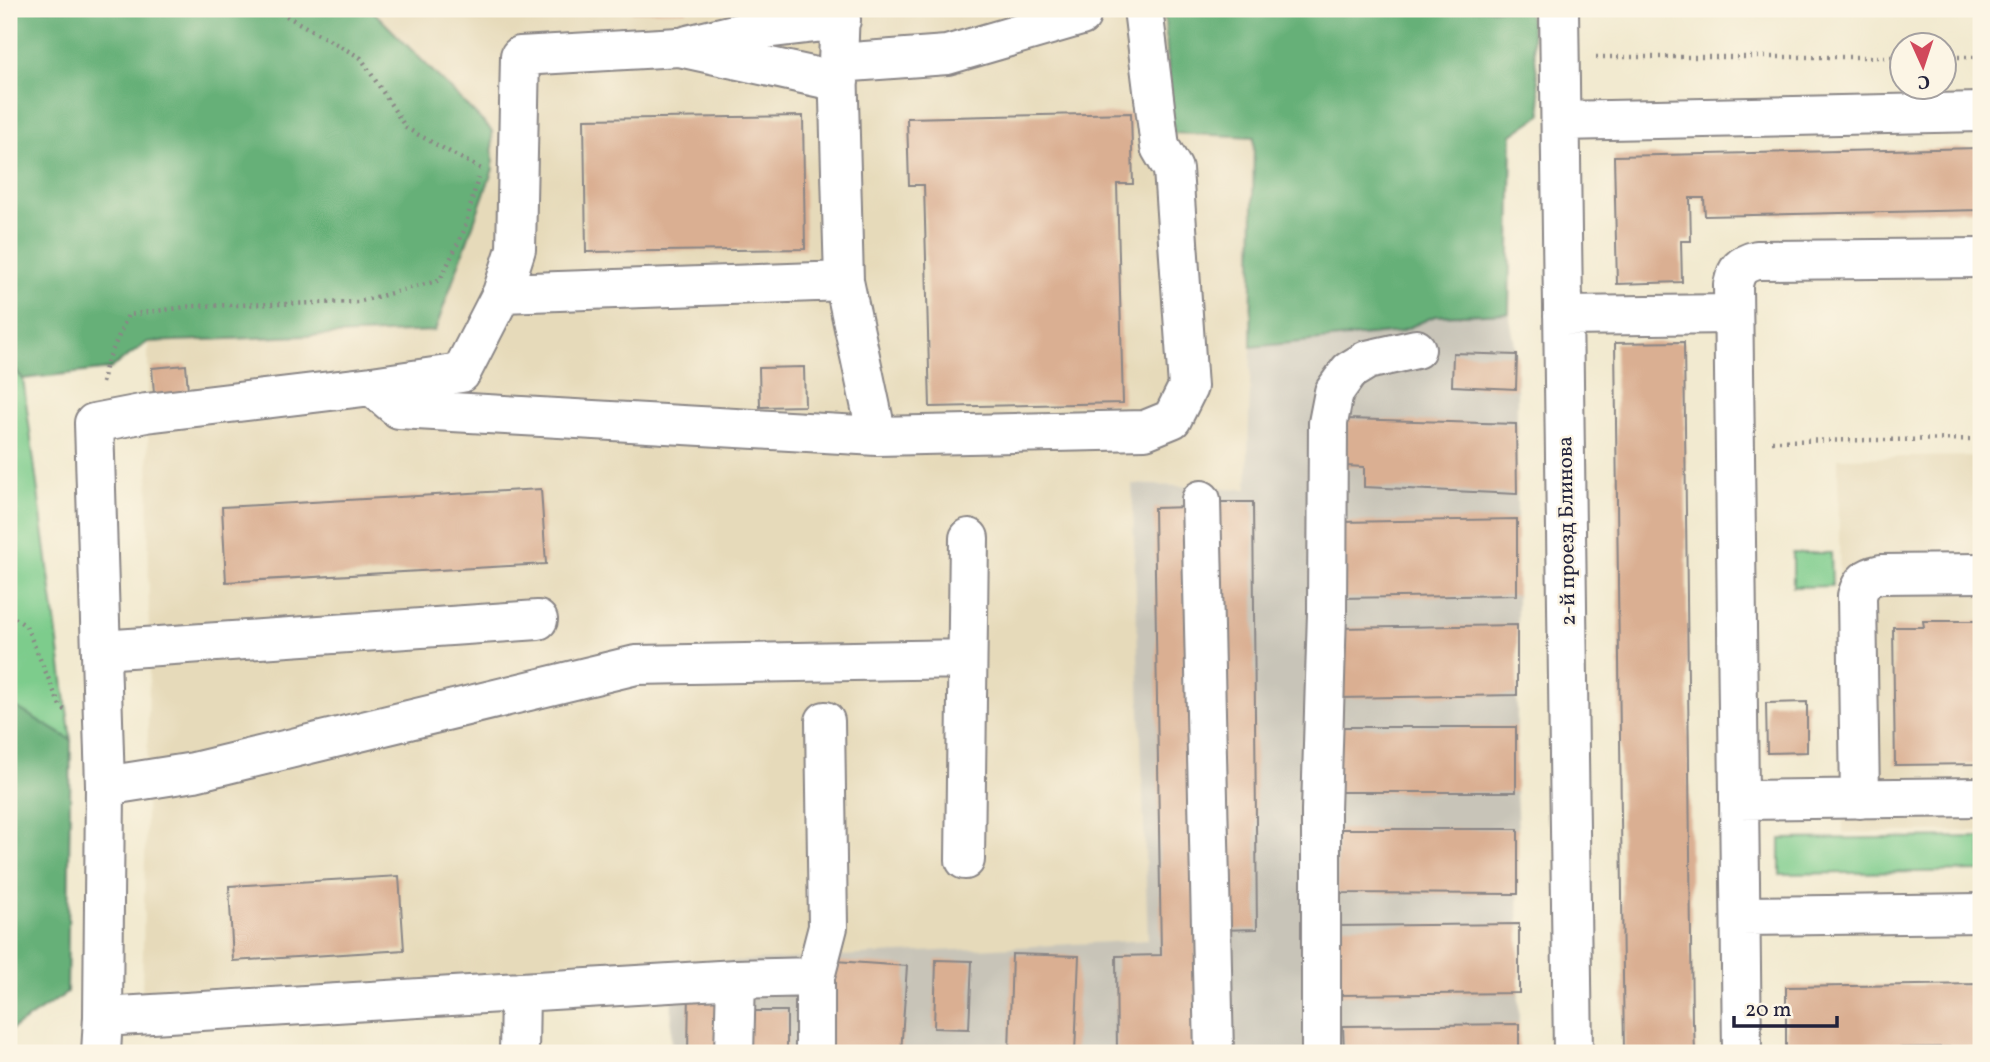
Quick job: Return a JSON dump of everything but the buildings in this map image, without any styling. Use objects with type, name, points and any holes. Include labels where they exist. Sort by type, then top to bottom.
[{"type":"street","points":[[372,386],[399,409],[877,436],[1144,430],[1172,419],[1188,387],[1173,169],[1160,147],[1143,9]]},
{"type":"street","name":"2-й проезд Блинова","points":[[1559,9],[1573,1053]]},
{"type":"street","points":[[679,47],[838,73],[947,55],[1086,11]]},
{"type":"street","points":[[815,977],[520,992],[102,1035],[105,786],[94,423],[146,413],[461,373],[502,293],[516,249],[520,56],[679,47],[747,31],[841,15],[838,73],[844,281],[877,436]]},
{"type":"street","points":[[1561,121],[1981,112]]},
{"type":"street","points":[[1742,1053],[1733,314],[1736,272],[1745,263],[1757,260],[1981,258]]},
{"type":"street","points":[[502,293],[844,281]]},
{"type":"street","points":[[1563,316],[1733,314]]},
{"type":"street","points":[[1321,1053],[1321,811],[1327,612],[1328,422],[1334,392],[1349,371],[1367,360],[1416,349]]},
{"type":"street","points":[[1201,500],[1214,1053]]},
{"type":"street","points":[[965,860],[969,538]]},
{"type":"street","points":[[1860,799],[1857,596],[1860,585],[1868,577],[1881,574],[1981,573]]},
{"type":"street","points":[[101,650],[538,620]]},
{"type":"street","points":[[105,786],[194,772],[636,665],[967,659]]},
{"type":"street","points":[[815,1053],[815,977],[828,927],[825,721]]},
{"type":"street","points":[[1739,800],[1981,797]]},
{"type":"street","points":[[1741,916],[1981,913]]},
{"type":"street","points":[[734,1053],[736,979]]},
{"type":"street","points":[[519,1053],[520,992]]},
{"type":"path","points":[[94,423],[105,367],[128,315],[192,306],[358,302],[440,280],[464,231],[481,169],[406,128],[361,58],[274,9]]},
{"type":"path","points":[[1560,57],[1888,57]]},
{"type":"path","points":[[1958,57],[1981,57]]},
{"type":"path","points":[[1735,442],[1981,439]]},
{"type":"path","points":[[9,614],[26,626],[61,708],[104,734]]},
{"type":"shaded area","points":[[371,9],[1164,9],[1173,133],[1254,137],[1251,347],[1247,489],[1132,484],[1149,940],[142,995],[149,679],[148,342],[435,331],[492,131]]},
{"type":"shaded area","points":[[1509,313],[1517,355],[1516,792],[1519,1053],[671,1053],[670,965],[1148,940],[1132,484],[1247,489],[1251,347],[1399,332],[1435,316]]},
{"type":"shaded area","points":[[1981,456],[1981,831],[1843,833],[1838,458]]},
{"type":"green space","points":[[9,9],[371,9],[492,131],[493,169],[435,331],[148,342],[110,369],[23,379],[9,363]]},
{"type":"green space","points":[[1164,9],[1526,9],[1530,18],[1542,114],[1512,135],[1509,313],[1435,316],[1399,332],[1251,347],[1254,137],[1173,133]]},
{"type":"green space","points":[[9,363],[23,379],[71,740],[9,703]]},
{"type":"green space","points":[[1793,553],[1831,553],[1832,586],[1793,587]]},
{"type":"green space","points":[[9,703],[71,740],[67,993],[9,1030]]},
{"type":"green space","points":[[1981,837],[1981,871],[1780,874],[1780,839]]}]
